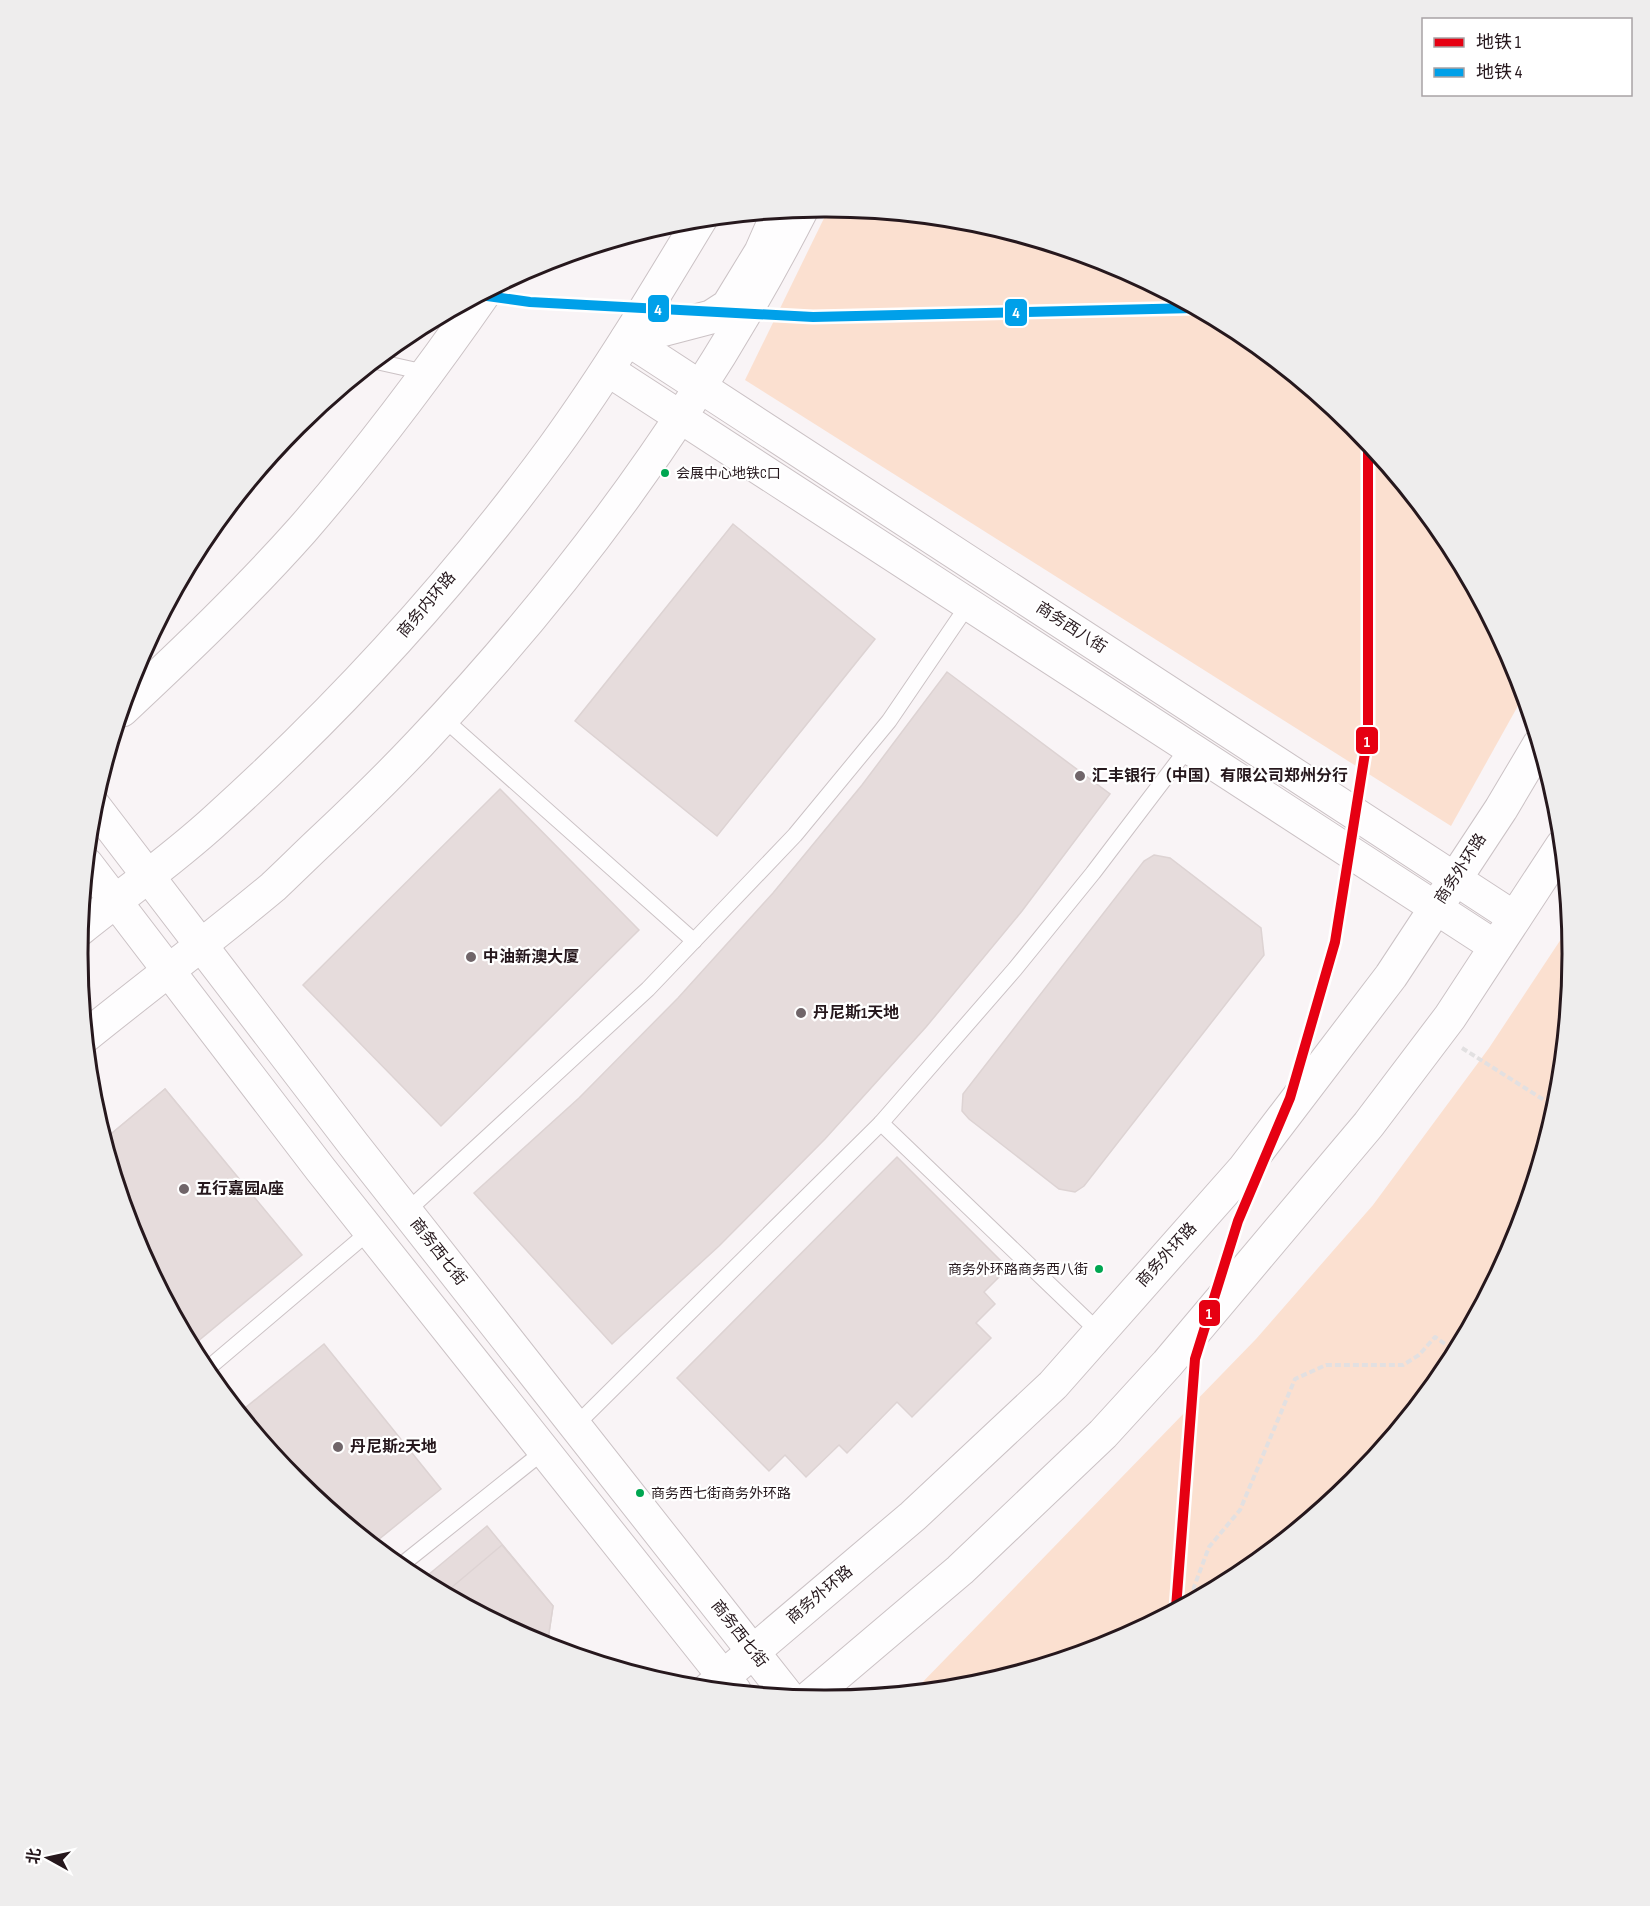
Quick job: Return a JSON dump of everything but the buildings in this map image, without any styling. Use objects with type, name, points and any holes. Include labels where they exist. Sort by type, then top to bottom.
[{"type":"street","points":[[627,339],[711,317],[728,306],[761,252],[776,218]]},
{"type":"street","points":[[93,1030],[274,886],[382,783],[475,685],[561,581],[624,499],[700,387],[776,261],[798,218]]},
{"type":"street","name":"商务内环路","points":[[89,922],[217,820],[321,721],[410,627],[493,527],[554,447],[608,370],[694,229]]},
{"type":"street","points":[[135,698],[219,618],[302,530],[380,436],[476,304]]},
{"type":"street","name":"商务西八街","points":[[627,339],[1515,918]]},
{"type":"street","points":[[608,370],[1496,947]]},
{"type":"street","name":"商务外环路","points":[[725,1682],[753,1652],[913,1516],[1053,1385],[1244,1169],[1384,985],[1501,808],[1534,754]]},
{"type":"street","name":"商务西七街","points":[[102,816],[406,1212],[782,1688]]},
{"type":"street","points":[[819,1690],[960,1570],[1102,1434],[1167,1364],[1369,1124],[1438,1033],[1555,857]]},
{"type":"street","points":[[93,872],[370,1232],[544,1451],[720,1682]]},
{"type":"lane","points":[[385,363],[428,373]]},
{"type":"lane","points":[[406,1212],[648,989],[795,835],[889,721],[968,604]]},
{"type":"lane","points":[[443,718],[694,941]]},
{"type":"lane","points":[[575,1426],[880,1123],[1015,969],[1093,873],[1188,748]]},
{"type":"lane","points":[[880,1123],[1099,1332]]},
{"type":"lane","points":[[214,1363],[370,1232]]},
{"type":"lane","points":[[408,1559],[544,1451]]},
{"type":"path","points":[[1438,1033],[1546,1101]]},
{"type":"path","points":[[1194,1591],[1209,1547],[1240,1510],[1295,1379],[1326,1365],[1403,1365],[1419,1355],[1435,1337],[1447,1346]]},
{"type":"shaded area","points":[[825,217],[873,218],[969,231],[1062,256],[1107,273],[1151,292],[1234,341],[1311,399],[1346,432],[1379,467],[1409,505],[1463,585],[1486,627],[1518,706],[1451,826],[745,380]]},
{"type":"shaded area","points":[[1561,939],[1560,1001],[1555,1049],[1536,1144],[1522,1190],[1486,1279],[1463,1321],[1437,1362],[1379,1439],[1311,1507],[1273,1537],[1193,1591],[1151,1614],[1062,1650],[1016,1664],[922,1683],[1256,1339],[1373,1205],[1489,1048]]},
{"type":"metro line","name":"4","points":[[491,297],[530,302],[813,317],[1181,308]]},
{"type":"metro line","name":"1","points":[[1177,1600],[1195,1359],[1238,1221],[1290,1098],[1335,942],[1368,734],[1368,455]]},
{"type":"place","name":"会展中心地铁C口","points":[[665,473]]},
{"type":"place","name":"汇丰银行（中国）有限公司郑州分行","points":[[1080,776]]},
{"type":"place","name":"中油新澳大厦","points":[[471,957]]},
{"type":"place","name":"丹尼斯1天地","points":[[801,1013]]},
{"type":"place","name":"五行嘉园A座","points":[[184,1189]]},
{"type":"place","name":"商务外环路商务西八街","points":[[1099,1269]]},
{"type":"place","name":"丹尼斯2天地","points":[[338,1447]]},
{"type":"place","name":"商务西七街商务外环路","points":[[640,1493]]}]
